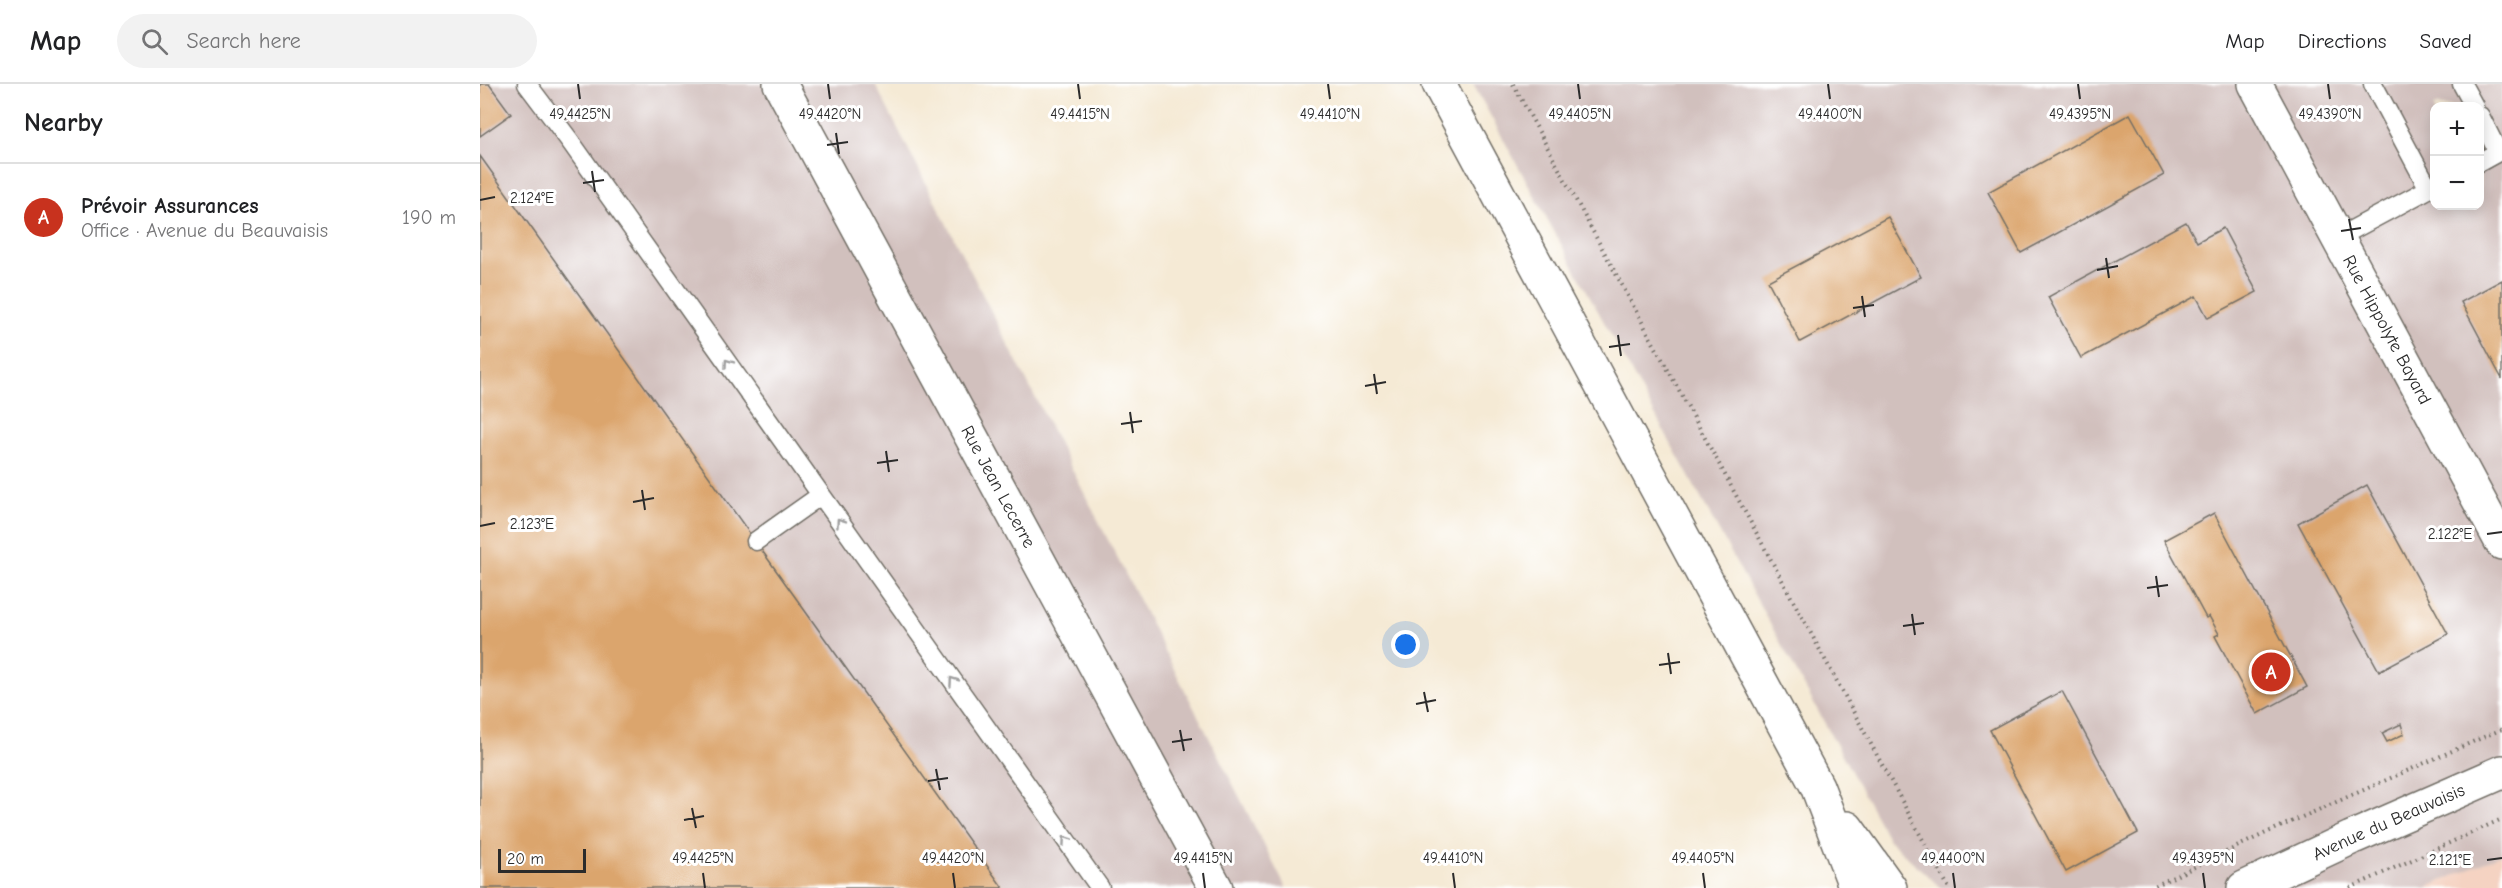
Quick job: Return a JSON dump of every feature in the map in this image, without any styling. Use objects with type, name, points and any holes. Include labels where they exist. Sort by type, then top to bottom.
[{"type":"street","name":"Rue Jean Lecerre","points":[[780,84],[1216,888]]},
{"type":"street","points":[[1439,84],[1817,786],[1890,888]]},
{"type":"street","name":"Rue Hippolyte Bayard","points":[[2254,84],[2502,543]]},
{"type":"street","name":"Avenue du Beauvaisis","points":[[2244,888],[2502,772]]},
{"type":"street","points":[[1817,786],[1856,888]]},
{"type":"lane","points":[[527,84],[570,141],[1100,888]]},
{"type":"lane","points":[[2373,84],[2430,184]]},
{"type":"lane","points":[[2462,84],[2472,102]]},
{"type":"lane","points":[[2484,124],[2500,155],[2484,161]]},
{"type":"lane","points":[[2337,238],[2430,189]]},
{"type":"lane","points":[[756,542],[821,495]]},
{"type":"path","points":[[1513,84],[1949,888]]},
{"type":"path","points":[[2150,888],[2266,832],[2502,729]]},
{"type":"path","points":[[2350,888],[2502,819]]},
{"type":"shaded area","points":[[480,84],[875,84],[1286,888],[480,888]]},
{"type":"shaded area","points":[[1473,84],[2502,84],[2502,854],[2426,888],[1941,888],[1889,840]]},
{"type":"shaded area","points":[[2502,854],[2502,888],[2426,888]]},
{"type":"building","points":[[480,84],[489,84],[511,114],[480,136]]},
{"type":"building","points":[[2130,114],[2164,175],[2021,253],[1988,192]]},
{"type":"building","points":[[480,156],[1003,888],[480,888]]},
{"type":"building","points":[[1888,217],[1921,277],[1800,342],[1768,281]]},
{"type":"building","points":[[2186,222],[2197,242],[2223,228],[2257,292],[2208,318],[2196,296],[2081,358],[2048,297]]},
{"type":"building","points":[[2502,280],[2502,379],[2461,302]]},
{"type":"building","points":[[2367,485],[2448,634],[2379,671],[2298,523]]},
{"type":"building","points":[[2214,513],[2307,687],[2257,714],[2215,636],[2219,634],[2209,616],[2206,618],[2164,540]]},
{"type":"building","points":[[2062,691],[2138,833],[2066,872],[1990,730]]},
{"type":"building","points":[[2401,724],[2404,734],[2387,742],[2382,733]]},
{"type":"place","name":"Prévoir Assurances","points":[[2271,672]]}]
